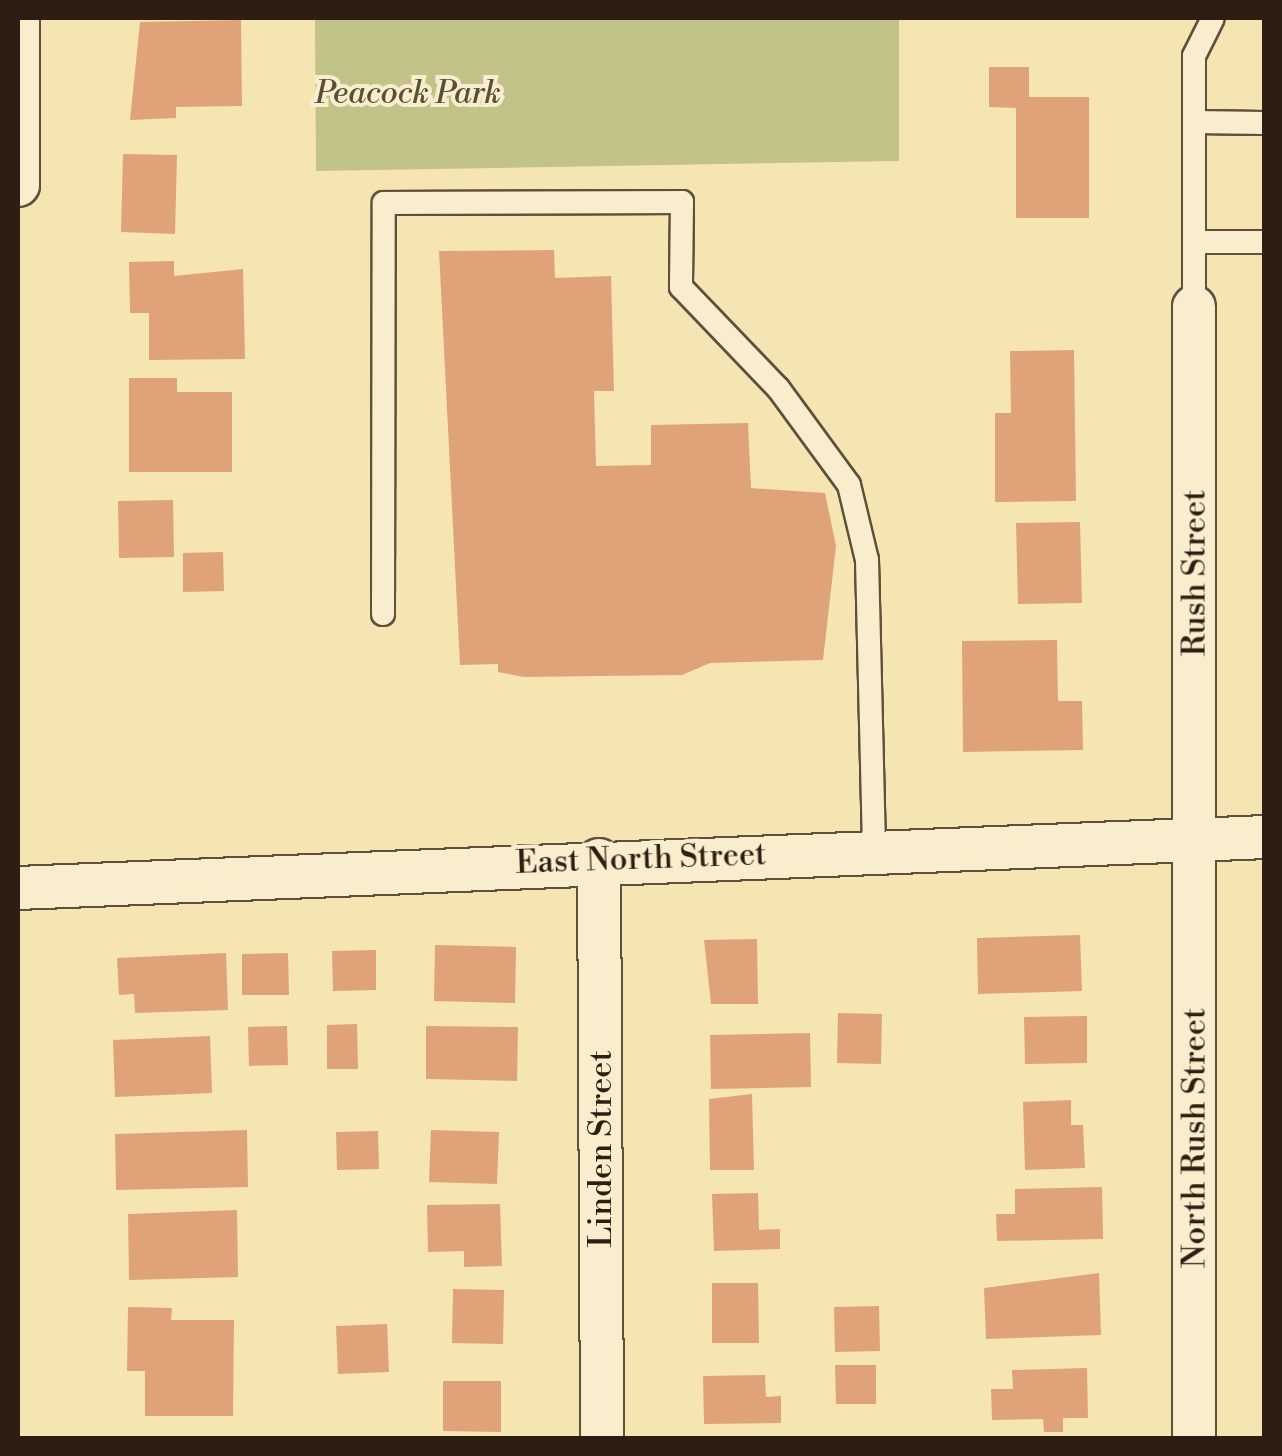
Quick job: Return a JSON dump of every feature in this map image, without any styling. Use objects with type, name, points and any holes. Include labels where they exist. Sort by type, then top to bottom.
[{"type":"street","points":[[18,18],[18,185]]},
{"type":"street","name":"Rush Street","points":[[1194,307],[1196,838]]},
{"type":"street","name":"East North Street","points":[[18,888],[600,860],[1264,837]]},
{"type":"street","name":"North Rush Street","points":[[1194,1438],[1196,838]]},
{"type":"street","name":"Linden Street","points":[[600,860],[602,1438]]},
{"type":"lane","points":[[1194,307],[1194,56],[1214,18]]},
{"type":"lane","points":[[1194,122],[1264,123]]},
{"type":"lane","points":[[383,614],[384,203],[682,202],[681,287],[778,388],[849,485],[867,560],[874,850]]},
{"type":"lane","points":[[1196,242],[1264,242]]},
{"type":"green space","name":"Peacock Park","points":[[315,18],[899,18],[899,161],[316,171]]},
{"type":"building","points":[[241,20],[242,106],[176,107],[176,118],[130,120],[140,22]]},
{"type":"building","points":[[989,67],[1029,67],[1029,97],[1089,97],[1089,218],[1016,218],[1016,108],[989,107]]},
{"type":"building","points":[[123,154],[177,155],[175,234],[121,232]]},
{"type":"building","points":[[554,250],[555,278],[611,276],[614,391],[594,391],[596,466],[651,465],[651,425],[748,423],[751,488],[825,493],[836,546],[823,660],[710,663],[682,675],[524,677],[498,672],[498,664],[460,665],[439,251]]},
{"type":"building","points":[[174,261],[174,276],[243,269],[245,359],[149,360],[149,313],[130,313],[129,262]]},
{"type":"building","points":[[1074,350],[1076,501],[995,502],[995,413],[1011,413],[1010,351]]},
{"type":"building","points":[[129,378],[177,378],[177,392],[232,392],[232,472],[129,472]]},
{"type":"building","points":[[173,500],[174,557],[119,558],[118,501]]},
{"type":"building","points":[[1080,522],[1082,603],[1018,604],[1016,523]]},
{"type":"building","points":[[223,552],[224,591],[183,592],[183,553]]},
{"type":"building","points":[[1057,640],[1058,701],[1082,701],[1083,750],[963,752],[962,641]]},
{"type":"building","points":[[1080,935],[1082,991],[978,994],[977,938]]},
{"type":"building","points":[[757,939],[758,1004],[711,1004],[704,940]]},
{"type":"building","points":[[435,945],[516,947],[515,1003],[434,1001]]},
{"type":"building","points":[[376,950],[376,990],[333,991],[332,951]]},
{"type":"building","points":[[226,953],[228,1010],[135,1013],[134,994],[119,995],[117,958]]},
{"type":"building","points":[[288,953],[289,995],[242,995],[242,954]]},
{"type":"building","points":[[838,1013],[882,1014],[881,1064],[837,1063]]},
{"type":"building","points":[[1087,1016],[1087,1063],[1025,1064],[1024,1017]]},
{"type":"building","points":[[357,1024],[358,1069],[327,1069],[327,1025]]},
{"type":"building","points":[[287,1026],[288,1065],[249,1066],[248,1027]]},
{"type":"building","points":[[426,1026],[518,1027],[517,1081],[426,1079]]},
{"type":"building","points":[[810,1033],[811,1087],[711,1089],[710,1035]]},
{"type":"building","points":[[210,1036],[212,1093],[115,1097],[113,1040]]},
{"type":"building","points":[[752,1094],[754,1170],[710,1170],[709,1099]]},
{"type":"building","points":[[1071,1100],[1071,1125],[1083,1125],[1085,1168],[1025,1170],[1023,1102]]},
{"type":"building","points":[[247,1130],[248,1187],[116,1190],[115,1134]]},
{"type":"building","points":[[431,1130],[499,1132],[497,1184],[429,1182]]},
{"type":"building","points":[[378,1131],[379,1169],[337,1170],[336,1132]]},
{"type":"building","points":[[1102,1187],[1103,1239],[997,1241],[996,1214],[1015,1214],[1015,1189]]},
{"type":"building","points":[[758,1193],[759,1230],[780,1229],[780,1249],[714,1251],[712,1194]]},
{"type":"building","points":[[500,1204],[502,1266],[464,1267],[464,1251],[428,1252],[427,1205]]},
{"type":"building","points":[[237,1210],[238,1277],[129,1280],[128,1214]]},
{"type":"building","points":[[1099,1273],[1101,1335],[986,1339],[984,1288]]},
{"type":"building","points":[[712,1283],[758,1283],[759,1343],[712,1343]]},
{"type":"building","points":[[453,1289],[504,1290],[503,1344],[452,1343]]},
{"type":"building","points":[[879,1306],[880,1351],[835,1352],[834,1307]]},
{"type":"building","points":[[128,1307],[172,1308],[171,1320],[234,1320],[233,1416],[145,1416],[145,1371],[127,1371]]},
{"type":"building","points":[[387,1324],[389,1372],[338,1374],[336,1326]]},
{"type":"building","points":[[835,1365],[876,1365],[876,1404],[836,1404]]},
{"type":"building","points":[[1087,1368],[1088,1418],[1063,1418],[1063,1432],[1044,1432],[1043,1419],[992,1420],[991,1389],[1013,1389],[1012,1370]]},
{"type":"building","points":[[765,1375],[766,1397],[781,1396],[781,1423],[704,1424],[703,1376]]},
{"type":"building","points":[[443,1381],[501,1381],[501,1432],[443,1431]]}]
